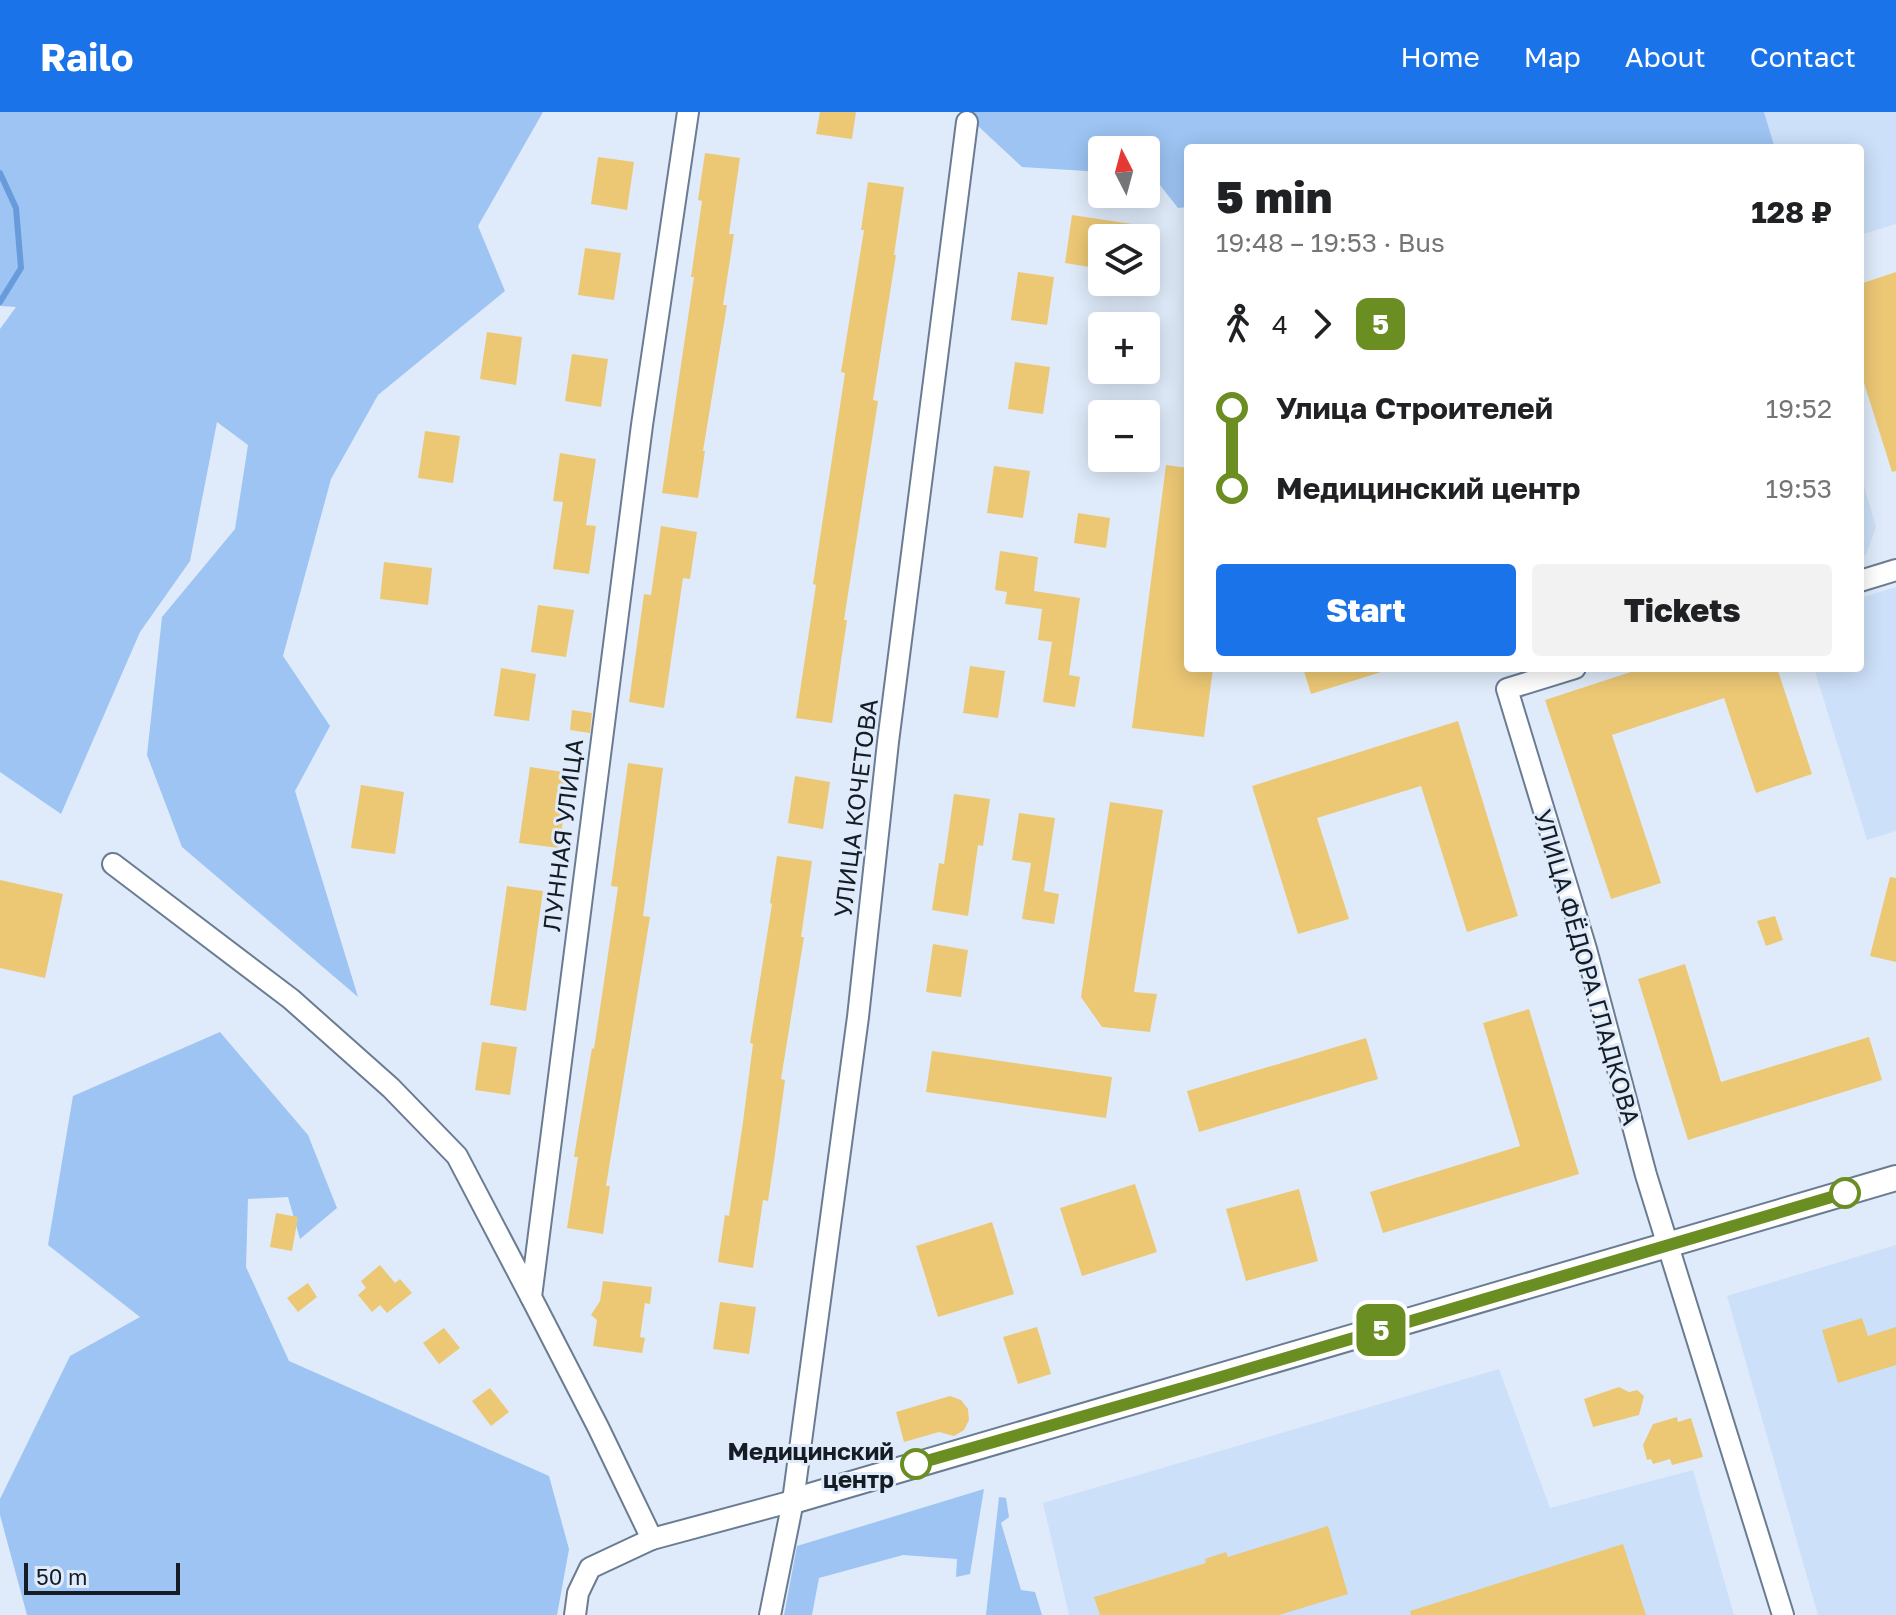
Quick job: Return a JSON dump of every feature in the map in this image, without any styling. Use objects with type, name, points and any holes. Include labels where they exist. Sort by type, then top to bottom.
[{"type":"street","name":"ЛУННАЯ УЛИЦА","points":[[531,1297],[635,472],[688,112]]},
{"type":"street","name":"УЛИЦА КОЧЕТОВА","points":[[770,1615],[793,1501],[858,1017],[888,742],[967,122]]},
{"type":"street","points":[[1864,580],[1896,570]]},
{"type":"street","name":"УЛИЦА ФЁДОРА ГЛАДКОВА","points":[[1562,672],[1507,689],[1586,949],[1646,1175],[1783,1615]]},
{"type":"street","points":[[113,864],[291,999],[391,1088],[457,1156],[598,1427],[652,1539]]},
{"type":"street","points":[[575,1615],[578,1593],[590,1568],[652,1539],[793,1501],[1896,1178]]},
{"type":"shaded area","points":[[0,112],[543,112],[478,226],[505,291],[378,395],[331,479],[283,656],[330,726],[295,791],[358,997],[182,847],[147,755],[162,617],[235,529],[248,445],[217,422],[190,561],[140,632],[61,814],[0,772],[0,329],[16,307],[0,306]]},
{"type":"shaded area","points":[[963,112],[1764,112],[1774,144],[1184,144],[1184,207],[1178,208],[1160,185],[1160,136],[1088,136],[1088,171],[1022,167]]},
{"type":"shaded area","points":[[1764,112],[1896,112],[1896,224],[1864,234],[1864,144],[1774,144]]},
{"type":"shaded area","points":[[1864,486],[1876,527],[1864,556]]},
{"type":"shaded area","points":[[1896,587],[1896,831],[1867,840],[1815,672],[1864,672],[1864,597]]},
{"type":"shaded area","points":[[220,1032],[308,1135],[337,1208],[300,1239],[288,1197],[248,1199],[246,1267],[289,1361],[549,1476],[569,1549],[557,1615],[27,1615],[0,1515],[0,1499],[70,1356],[140,1317],[48,1245],[73,1096]]},
{"type":"shaded area","points":[[1896,1245],[1896,1615],[1818,1615],[1727,1296]]},
{"type":"shaded area","points":[[1499,1369],[1550,1508],[1693,1470],[1734,1615],[1069,1615],[1043,1503]]},
{"type":"shaded area","points":[[984,1489],[970,1574],[956,1577],[957,1559],[903,1555],[819,1578],[812,1615],[784,1615],[797,1546]]},
{"type":"shaded area","points":[[999,1497],[1006,1498],[1009,1517],[1001,1523],[1021,1590],[1035,1592],[1042,1615],[986,1615]]},
{"type":"building","points":[[820,112],[856,112],[852,139],[816,134]]},
{"type":"building","points":[[705,153],[740,158],[729,234],[734,234],[723,305],[727,305],[698,498],[662,493],[694,277],[691,277],[702,201],[698,200]]},
{"type":"building","points":[[598,157],[634,162],[627,210],[591,204]]},
{"type":"building","points":[[868,182],[904,187],[873,400],[878,401],[844,620],[847,620],[832,723],[796,718],[845,373],[841,372],[864,230],[861,230]]},
{"type":"building","points":[[1072,215],[1132,224],[1088,224],[1088,267],[1065,263]]},
{"type":"building","points":[[585,248],[621,253],[614,300],[578,295]]},
{"type":"building","points":[[1018,272],[1054,277],[1047,325],[1011,320]]},
{"type":"building","points":[[1896,272],[1896,471],[1892,472],[1864,383],[1864,283]]},
{"type":"building","points":[[487,332],[522,337],[516,385],[480,379]]},
{"type":"building","points":[[572,354],[608,359],[601,407],[565,401]]},
{"type":"building","points":[[1015,362],[1050,367],[1043,414],[1008,409]]},
{"type":"building","points":[[425,431],[460,436],[453,483],[418,478]]},
{"type":"building","points":[[560,453],[596,459],[586,525],[596,526],[589,574],[553,569],[563,502],[553,501]]},
{"type":"building","points":[[1166,465],[1184,467],[1184,672],[1212,672],[1204,737],[1132,728]]},
{"type":"building","points":[[994,466],[1030,471],[1023,518],[987,513]]},
{"type":"building","points":[[1078,513],[1110,518],[1106,548],[1074,543]]},
{"type":"building","points":[[661,526],[697,532],[690,579],[683,578],[664,708],[629,702],[644,594],[651,595]]},
{"type":"building","points":[[1000,551],[1038,557],[1034,591],[1080,598],[1069,675],[1080,677],[1075,707],[1043,702],[1052,642],[1038,640],[1042,609],[1005,604],[1007,592],[995,590]]},
{"type":"building","points":[[384,562],[432,568],[428,605],[380,599]]},
{"type":"building","points":[[538,605],[574,610],[566,657],[531,652]]},
{"type":"building","points":[[970,666],[1005,671],[998,718],[963,713]]},
{"type":"building","points":[[501,668],[536,674],[529,721],[494,716]]},
{"type":"building","points":[[1304,672],[1381,672],[1311,694]]},
{"type":"building","points":[[1631,672],[1778,672],[1812,774],[1756,793],[1724,698],[1612,735],[1661,883],[1611,899],[1545,700]]},
{"type":"building","points":[[572,710],[592,713],[590,733],[570,730]]},
{"type":"building","points":[[1458,721],[1518,916],[1467,932],[1421,786],[1317,818],[1349,919],[1298,934],[1252,786]]},
{"type":"building","points":[[628,763],[663,768],[643,916],[650,917],[606,1186],[610,1186],[603,1234],[567,1228],[578,1157],[574,1157],[618,887],[611,886]]},
{"type":"building","points":[[530,767],[570,773],[559,848],[519,843]]},
{"type":"building","points":[[795,776],[830,782],[823,829],[788,823]]},
{"type":"building","points":[[361,785],[404,792],[395,854],[351,848]]},
{"type":"building","points":[[954,794],[990,799],[983,846],[978,845],[968,916],[932,910],[939,863],[944,864]]},
{"type":"building","points":[[1110,802],[1163,810],[1134,992],[1157,994],[1150,1032],[1102,1027],[1081,997]]},
{"type":"building","points":[[1019,813],[1055,818],[1044,891],[1059,894],[1054,924],[1022,919],[1031,863],[1012,860]]},
{"type":"building","points":[[777,856],[812,861],[801,937],[804,937],[781,1079],[785,1080],[775,1154],[768,1201],[763,1200],[753,1268],[718,1262],[725,1215],[729,1216],[743,1122],[753,1044],[750,1043]]},
{"type":"building","points":[[1890,877],[1896,878],[1896,962],[1870,956]]},
{"type":"building","points":[[0,880],[63,894],[45,978],[0,968]]},
{"type":"building","points":[[507,886],[543,891],[526,1011],[490,1005]]},
{"type":"building","points":[[1775,916],[1783,940],[1766,946],[1757,921]]},
{"type":"building","points":[[933,944],[968,950],[961,997],[926,992]]},
{"type":"building","points":[[1685,964],[1721,1082],[1869,1037],[1882,1080],[1688,1140],[1638,979]]},
{"type":"building","points":[[1529,1009],[1579,1174],[1383,1233],[1370,1192],[1520,1146],[1483,1023]]},
{"type":"building","points":[[1366,1038],[1378,1079],[1199,1132],[1187,1091]]},
{"type":"building","points":[[482,1042],[517,1047],[510,1095],[475,1090]]},
{"type":"building","points":[[932,1051],[1112,1077],[1106,1118],[926,1092]]},
{"type":"building","points":[[1135,1184],[1157,1252],[1082,1276],[1060,1208]]},
{"type":"building","points":[[1299,1189],[1318,1261],[1246,1281],[1226,1209]]},
{"type":"building","points":[[276,1213],[298,1217],[292,1251],[270,1247]]},
{"type":"building","points":[[992,1222],[1014,1294],[938,1317],[916,1246]]},
{"type":"building","points":[[380,1265],[395,1283],[400,1279],[412,1293],[387,1313],[380,1305],[372,1312],[358,1295],[366,1288],[361,1281]]},
{"type":"building","points":[[603,1281],[652,1287],[650,1304],[645,1303],[640,1337],[645,1338],[642,1353],[593,1346],[597,1320],[591,1315],[600,1301]]},
{"type":"building","points":[[308,1283],[317,1297],[298,1312],[287,1298]]},
{"type":"building","points":[[720,1302],[756,1307],[749,1354],[713,1349]]},
{"type":"building","points":[[1862,1318],[1868,1336],[1896,1327],[1896,1365],[1838,1383],[1822,1330]]},
{"type":"building","points":[[1037,1327],[1051,1374],[1018,1384],[1003,1337]]},
{"type":"building","points":[[444,1328],[460,1348],[439,1364],[423,1343]]},
{"type":"building","points":[[1619,1387],[1629,1392],[1637,1390],[1644,1396],[1639,1415],[1593,1427],[1584,1399]]},
{"type":"building","points":[[490,1388],[509,1412],[491,1426],[472,1401]]},
{"type":"building","points":[[950,1396],[961,1400],[968,1409],[969,1420],[964,1430],[954,1436],[939,1432],[904,1442],[896,1412]]},
{"type":"building","points":[[1677,1417],[1678,1422],[1691,1418],[1703,1457],[1672,1465],[1670,1459],[1653,1464],[1651,1459],[1647,1460],[1643,1445],[1653,1424]]},
{"type":"building","points":[[1328,1526],[1348,1594],[1279,1615],[1100,1615],[1094,1597],[1206,1563],[1205,1559],[1226,1552],[1228,1557]]},
{"type":"building","points":[[1623,1544],[1646,1615],[1411,1615],[1410,1611]]},
{"type":"waterway","points":[[0,173],[16,208],[21,268],[0,302]]},
{"type":"bus line","name":"5","points":[[916,1464],[1845,1193]]},
{"type":"place","name":"Медицинский центр","points":[[916,1464]]}]
